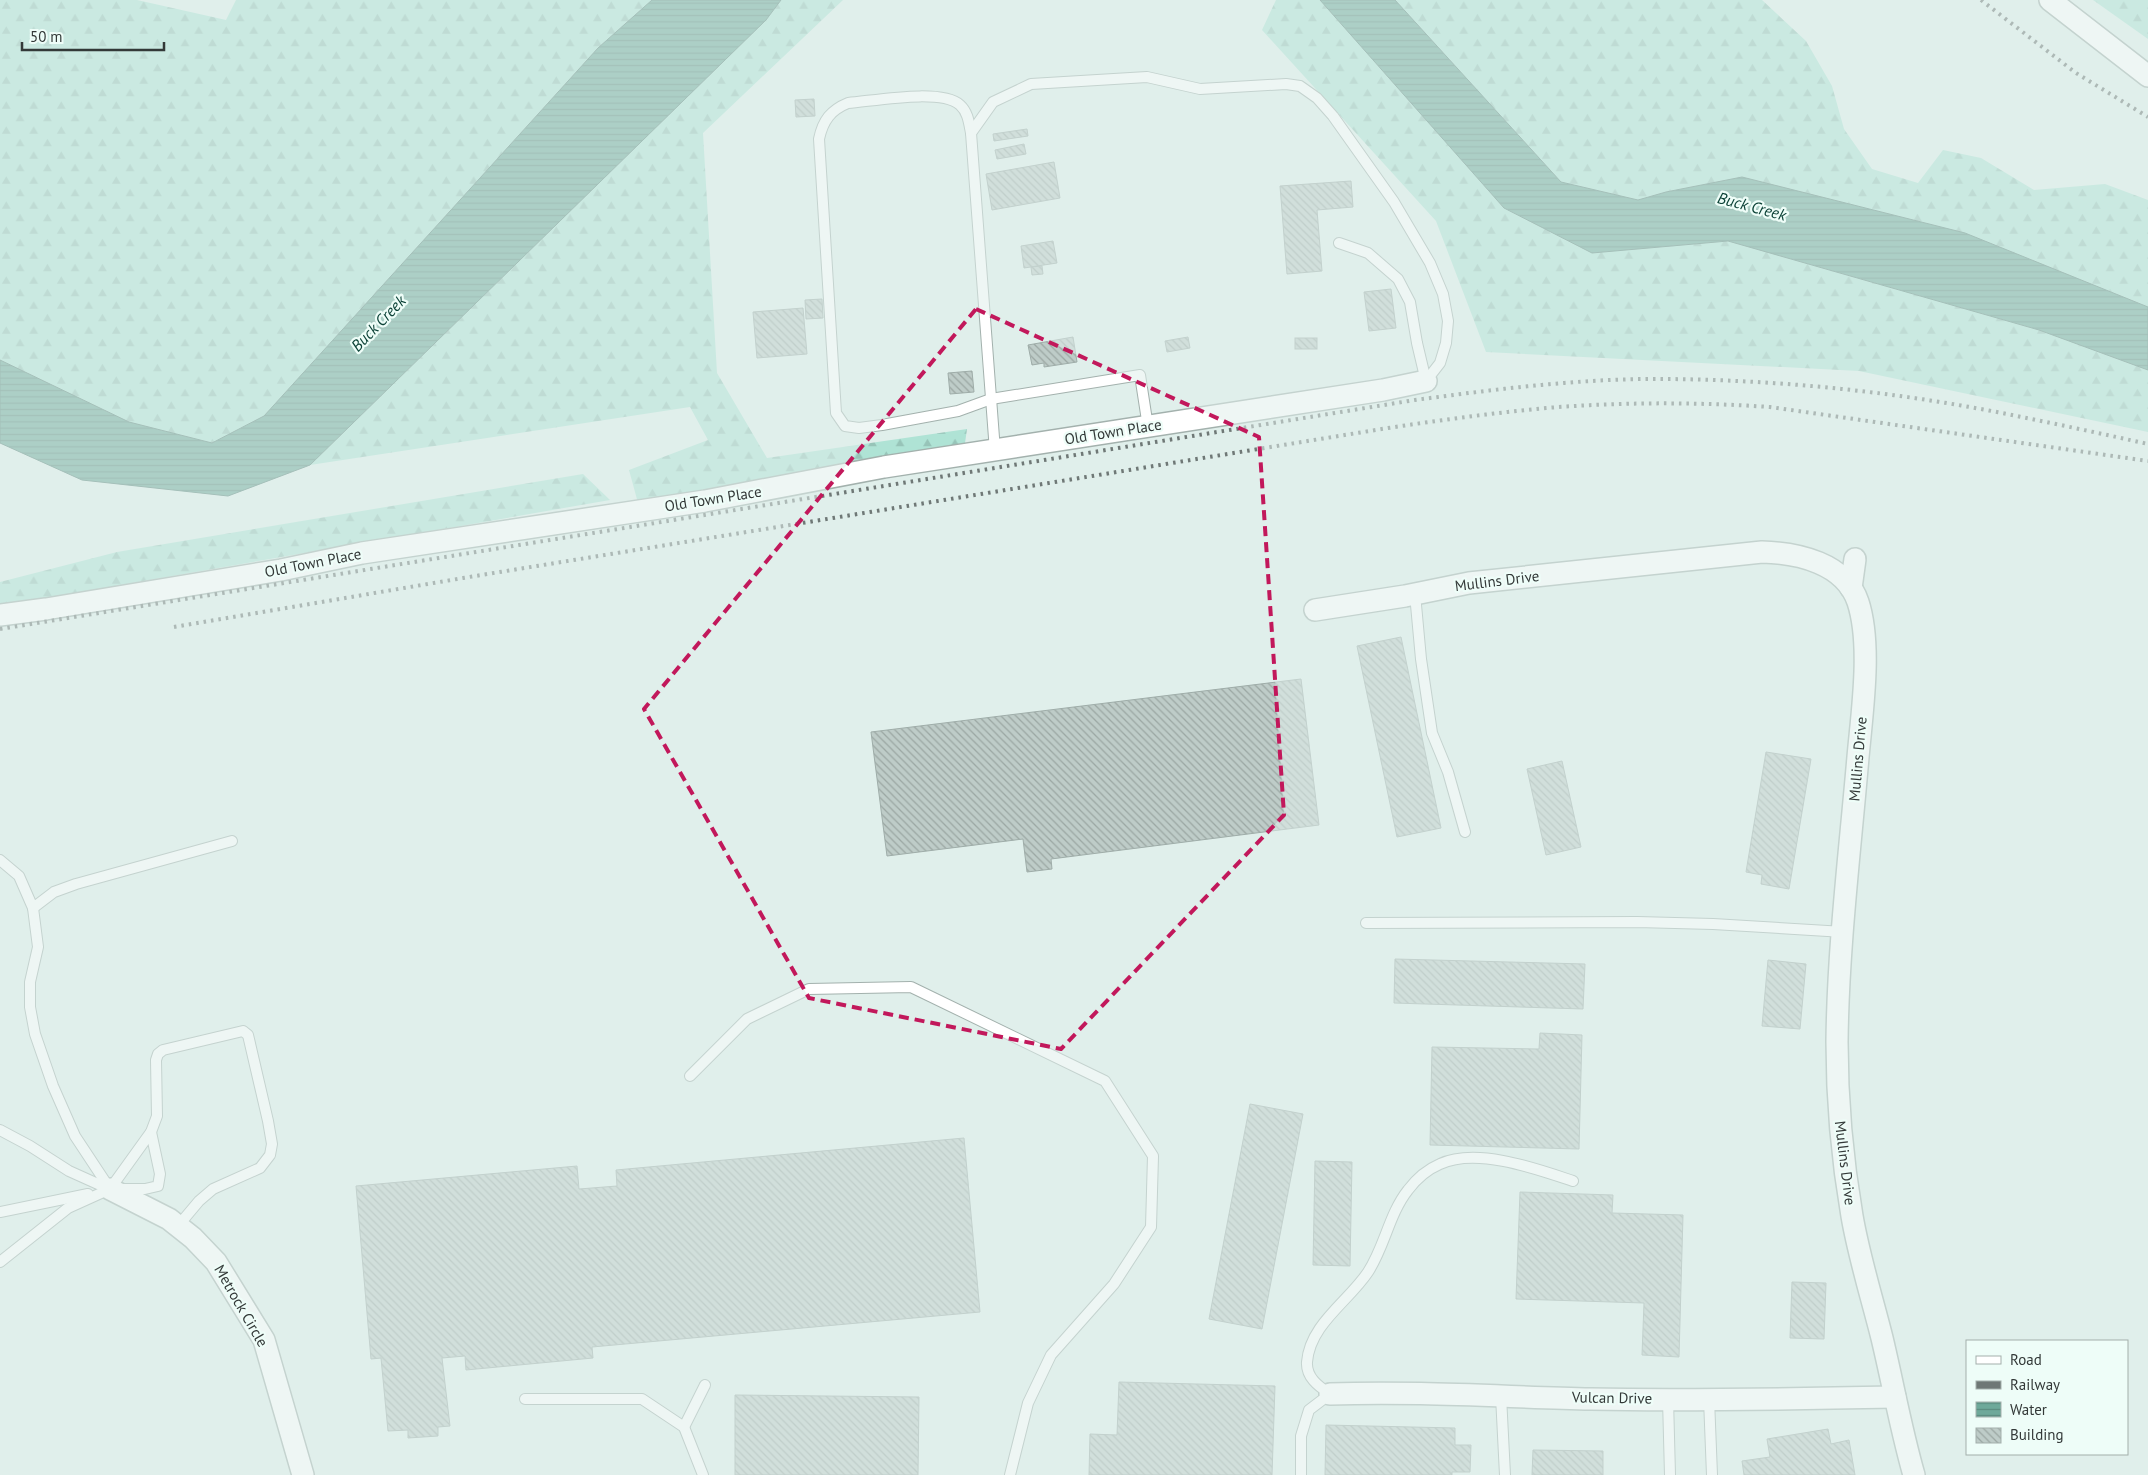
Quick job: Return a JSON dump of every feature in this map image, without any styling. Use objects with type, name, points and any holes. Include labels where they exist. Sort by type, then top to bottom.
[{"type":"street","points":[[2050,0],[2148,76]]},
{"type":"street","name":"Old Town Place","points":[[0,615],[272,571],[362,553],[705,501],[884,467],[1383,390],[1426,381]]},
{"type":"street","name":"Mullins Drive","points":[[1315,610],[1415,594],[1469,583],[1762,552],[1786,552],[1805,557],[1824,565],[1851,588],[1858,601],[1863,624],[1865,648],[1838,1041],[1841,1135],[1853,1219],[1914,1475]]},
{"type":"street","points":[[1851,588],[1855,559]]},
{"type":"street","name":"Metrock Circle","points":[[110,1189],[169,1219],[216,1262],[264,1340],[302,1475]]},
{"type":"street","name":"Vulcan Drive","points":[[1330,1394],[1382,1392],[1668,1399],[1895,1397]]},
{"type":"lane","points":[[971,133],[993,102],[1031,84],[1147,77],[1200,89],[1286,84],[1300,86],[1317,98],[1333,116],[1394,202],[1430,263],[1443,294],[1448,321],[1446,343],[1440,363],[1426,381]]},
{"type":"lane","points":[[995,451],[991,400],[971,133],[968,116],[960,105],[949,98],[932,96],[848,103],[836,108],[821,128],[819,139],[836,413],[845,426],[859,428],[874,426],[958,411],[991,400],[1140,376],[1148,427]]},
{"type":"lane","points":[[1339,243],[1368,253],[1398,279],[1410,302],[1426,381]]},
{"type":"lane","points":[[1415,594],[1421,659],[1432,733],[1448,772],[1465,832]]},
{"type":"lane","points":[[33,908],[54,892],[76,884],[232,841]]},
{"type":"lane","points":[[0,860],[19,876],[33,908],[38,947],[30,982],[30,1007],[35,1034],[53,1086],[75,1136],[110,1189]]},
{"type":"lane","points":[[1366,923],[1637,922],[1713,924],[1844,932]]},
{"type":"lane","points":[[690,1076],[747,1019],[809,989],[911,987],[1105,1081],[1153,1156],[1151,1227],[1114,1284],[1051,1355],[1028,1403],[1010,1475]]},
{"type":"lane","points":[[0,1262],[68,1208],[110,1189],[151,1132],[157,1116],[156,1060],[158,1054],[163,1050],[243,1031],[248,1035],[268,1121],[272,1144],[270,1155],[260,1168],[213,1189],[198,1201],[178,1226]]},
{"type":"lane","points":[[0,1130],[30,1146],[69,1171],[110,1189]]},
{"type":"lane","points":[[0,1212],[110,1189],[145,1189],[158,1186],[160,1174],[151,1132]]},
{"type":"lane","points":[[1302,1475],[1301,1436],[1309,1410],[1330,1394],[1310,1377],[1307,1364],[1309,1349],[1318,1331],[1368,1272],[1380,1250],[1396,1207],[1407,1190],[1424,1172],[1442,1162],[1466,1159],[1496,1159],[1534,1168],[1573,1181]]},
{"type":"lane","points":[[684,1427],[705,1385]]},
{"type":"lane","points":[[1501,1396],[1505,1475]]},
{"type":"lane","points":[[525,1399],[642,1399],[684,1427],[703,1475]]},
{"type":"lane","points":[[1668,1399],[1670,1475]]},
{"type":"lane","points":[[1709,1399],[1712,1475]]},
{"type":"highlighted area","points":[[976,309],[1259,437],[1284,815],[1061,1049],[809,998],[644,709]]},
{"type":"green space","points":[[0,0],[137,0],[226,20],[236,0],[652,0],[598,48],[264,416],[212,443],[129,422],[0,360]]},
{"type":"green space","points":[[781,0],[843,0],[703,133],[717,373],[767,458],[967,429],[965,443],[638,503],[629,470],[708,440],[690,407],[310,465],[766,20]]},
{"type":"green space","points":[[1276,0],[1320,0],[1504,208],[1592,253],[1728,241],[2039,330],[2148,370],[2148,432],[1859,371],[1486,352],[1436,221],[1262,30]]},
{"type":"green space","points":[[1395,0],[1762,0],[1806,41],[1832,86],[1844,129],[1872,169],[1918,183],[1943,150],[1981,158],[2034,190],[2105,184],[2148,200],[2148,307],[1965,233],[1742,177],[1666,192],[1638,200],[1561,182]]},
{"type":"green space","points":[[2093,0],[2148,0],[2148,39]]},
{"type":"green space","points":[[583,474],[610,500],[0,606],[0,582],[117,552]]},
{"type":"water","name":"Buck Creek","points":[[652,0],[781,0],[766,20],[310,465],[228,496],[82,480],[0,443],[0,360],[129,422],[212,443],[264,416],[598,48]]},
{"type":"water","name":"Buck Creek","points":[[1320,0],[1395,0],[1561,182],[1638,200],[1666,192],[1742,177],[1965,233],[2148,307],[2148,370],[2039,330],[1728,241],[1592,253],[1504,208]]},
{"type":"building","points":[[814,99],[815,116],[796,117],[795,100]]},
{"type":"building","points":[[1027,129],[1028,136],[994,141],[993,134]]},
{"type":"building","points":[[1024,144],[1026,154],[997,159],[995,150]]},
{"type":"building","points":[[1054,162],[1060,198],[992,210],[986,174]]},
{"type":"building","points":[[1351,181],[1353,207],[1317,210],[1322,271],[1287,274],[1280,186]]},
{"type":"building","points":[[1053,241],[1057,263],[1024,268],[1021,246]]},
{"type":"building","points":[[1042,266],[1043,274],[1032,275],[1031,267]]},
{"type":"building","points":[[1391,289],[1396,328],[1369,331],[1364,292]]},
{"type":"building","points":[[822,299],[823,318],[806,319],[805,300]]},
{"type":"building","points":[[803,308],[807,354],[757,358],[753,312]]},
{"type":"building","points":[[1073,337],[1077,362],[1044,367],[1044,363],[1032,365],[1028,345]]},
{"type":"building","points":[[1188,337],[1190,348],[1167,352],[1165,341]]},
{"type":"building","points":[[1295,338],[1317,338],[1317,349],[1295,349]]},
{"type":"building","points":[[972,371],[974,392],[950,394],[948,373]]},
{"type":"building","points":[[1401,637],[1441,828],[1397,837],[1357,646]]},
{"type":"building","points":[[1301,679],[1319,825],[1051,859],[1052,869],[1027,872],[1023,839],[887,856],[871,732]]},
{"type":"building","points":[[1766,752],[1811,759],[1789,889],[1761,884],[1762,875],[1746,872]]},
{"type":"building","points":[[1562,761],[1581,847],[1546,855],[1527,769]]},
{"type":"building","points":[[1395,959],[1585,964],[1583,1009],[1394,1003]]},
{"type":"building","points":[[1768,960],[1806,964],[1800,1029],[1762,1026]]},
{"type":"building","points":[[1540,1033],[1582,1035],[1579,1149],[1430,1145],[1432,1047],[1539,1049]]},
{"type":"building","points":[[1250,1104],[1303,1114],[1262,1329],[1209,1319]]},
{"type":"building","points":[[964,1138],[980,1312],[592,1347],[593,1358],[466,1370],[465,1356],[442,1358],[450,1426],[438,1427],[438,1436],[408,1438],[408,1430],[388,1431],[381,1358],[371,1359],[356,1186],[577,1166],[579,1189],[617,1186],[616,1170]]},
{"type":"building","points":[[1315,1161],[1352,1162],[1350,1266],[1313,1265]]},
{"type":"building","points":[[1520,1192],[1613,1195],[1612,1213],[1683,1215],[1679,1357],[1642,1355],[1644,1303],[1516,1299]]},
{"type":"building","points":[[1792,1282],[1826,1283],[1824,1339],[1790,1338]]},
{"type":"building","points":[[1119,1382],[1275,1386],[1272,1475],[1089,1475],[1090,1434],[1117,1435]]},
{"type":"building","points":[[735,1395],[919,1397],[918,1475],[735,1475]]},
{"type":"building","points":[[1326,1425],[1455,1428],[1455,1445],[1471,1445],[1470,1472],[1452,1472],[1452,1475],[1325,1475]]},
{"type":"building","points":[[1828,1429],[1831,1444],[1849,1440],[1855,1475],[1744,1475],[1742,1461],[1770,1457],[1767,1439]]},
{"type":"building","points":[[1533,1450],[1603,1451],[1603,1475],[1532,1475]]},
{"type":"railway","points":[[1981,0],[2076,73],[2148,117]]},
{"type":"railway","points":[[0,629],[1415,400],[1541,385],[1604,380],[1667,379],[1753,382],[1840,389],[1969,407],[2148,444]]},
{"type":"railway","points":[[174,627],[463,578],[1388,428],[1546,408],[1658,403],[1770,407],[2148,461]]}]
